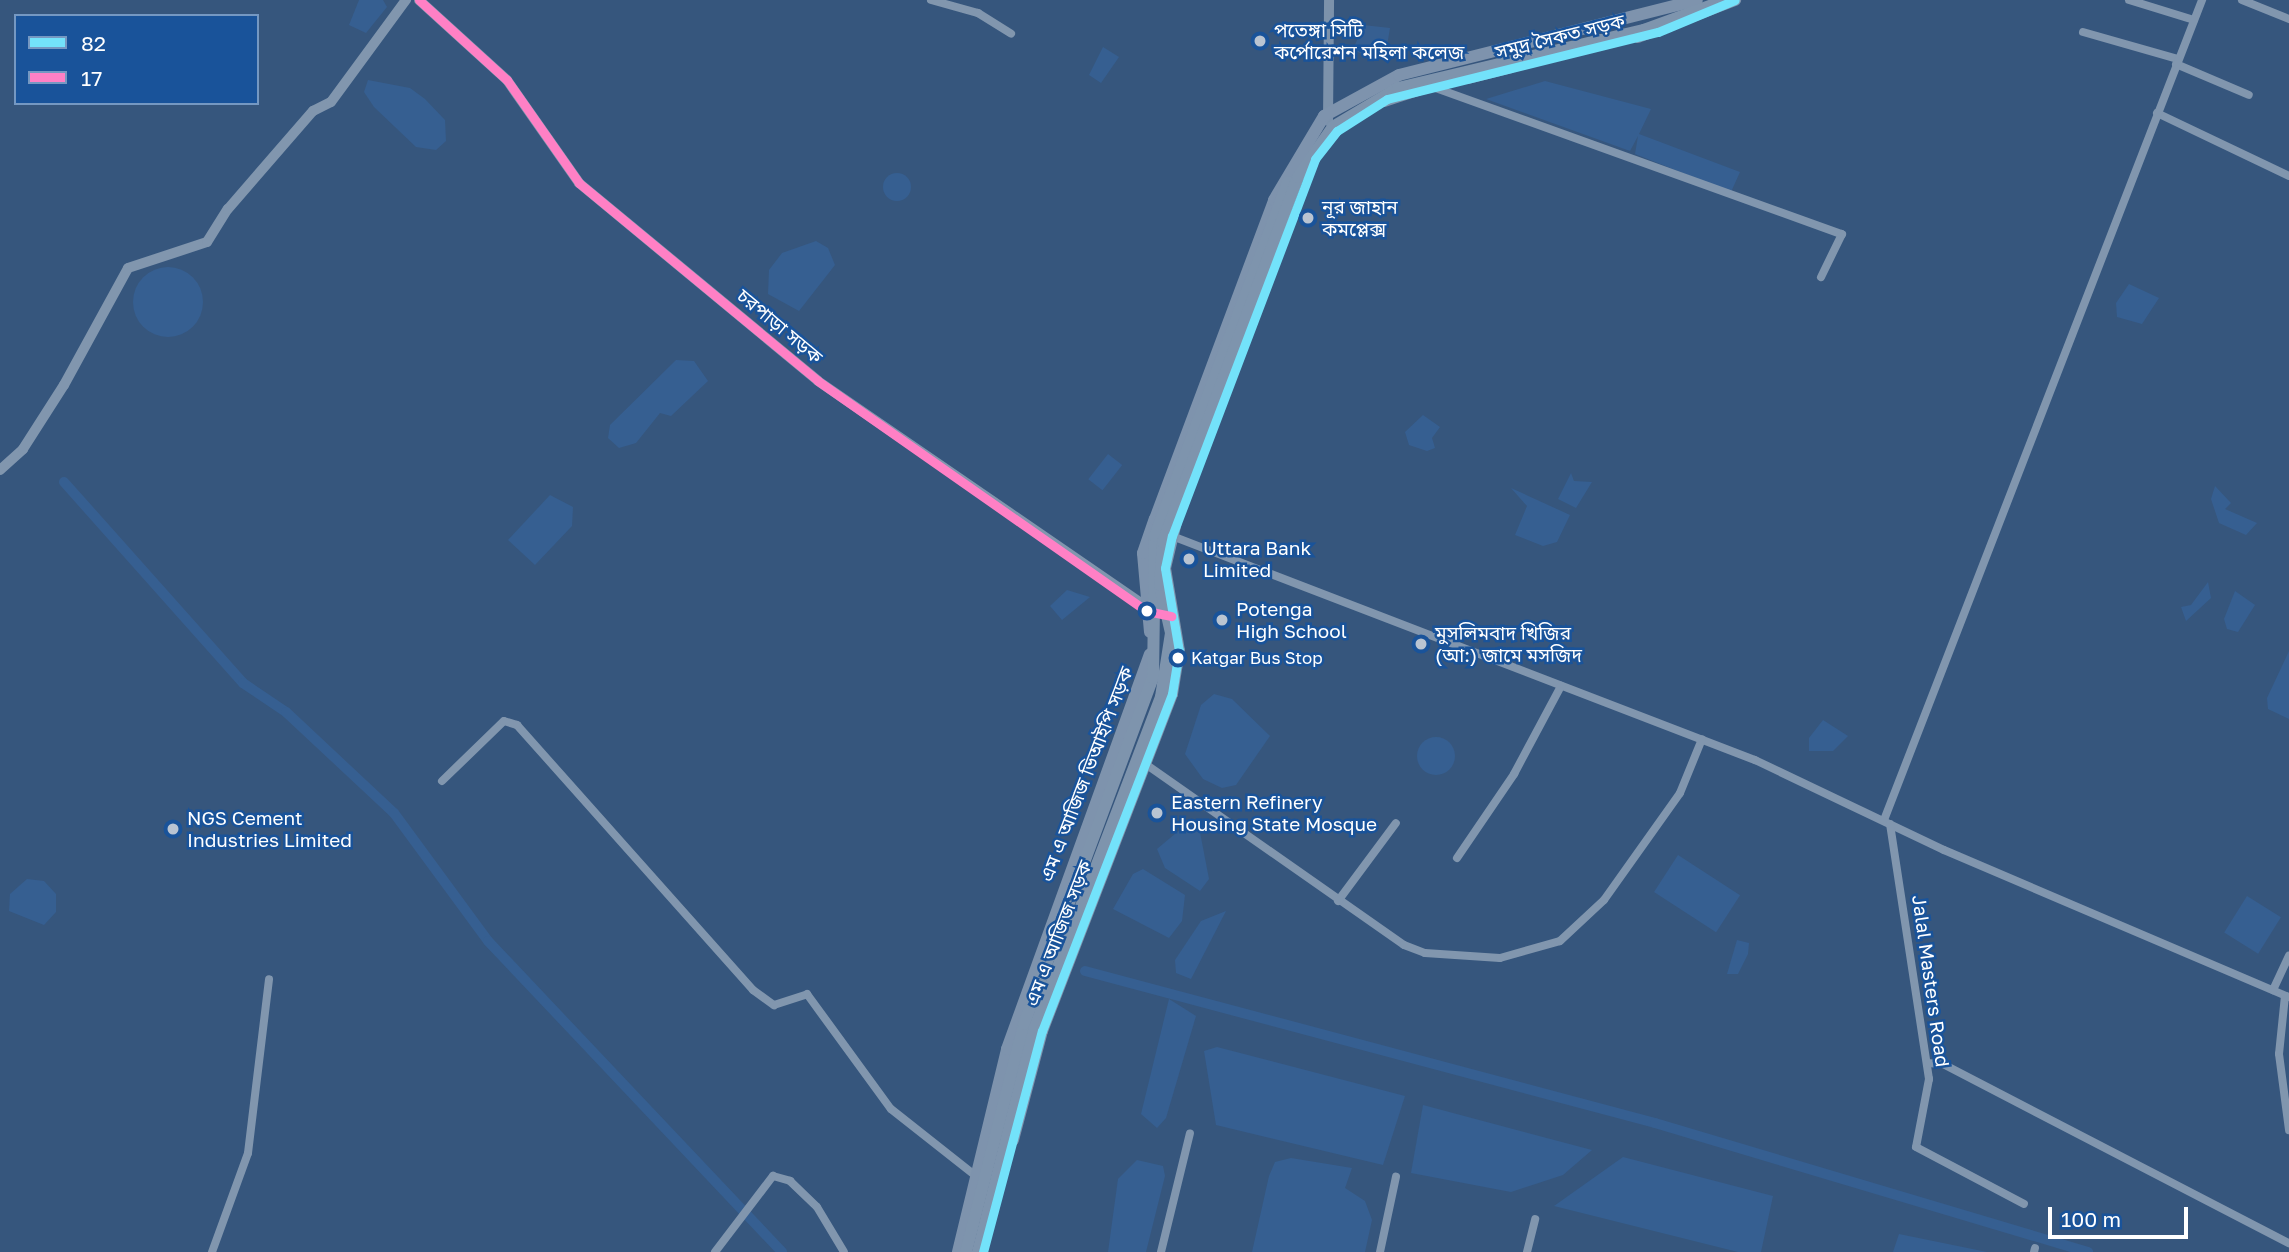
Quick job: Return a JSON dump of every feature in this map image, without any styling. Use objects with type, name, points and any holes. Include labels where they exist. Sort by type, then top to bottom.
[{"type":"highway","points":[[966,1252],[1024,1024],[1153,678],[1154,536],[1294,170],[1321,128],[1374,90],[1656,20],[1710,0]]},
{"type":"highway","points":[[978,1252],[1035,1027],[1161,697],[1171,633],[1160,585],[1164,542],[1298,177],[1335,129],[1398,88],[1644,30],[1726,0]]},
{"type":"main road","points":[[1329,0],[1324,116],[1335,129]]},
{"type":"main road","name":"সমুদ্র সৈকত সড়ক","points":[[1430,67],[1697,0]]},
{"type":"main road","name":"সমুদ্র সৈকত সড়ক","points":[[1430,86],[1658,32],[1735,0]]},
{"type":"main road","name":"এম এ আজিজ ভিআইপি সড়ক","points":[[958,1252],[1007,1049],[1145,678],[1151,652],[1143,553],[1273,200],[1324,116],[1373,84],[1430,67]]},
{"type":"main road","points":[[1171,616],[1165,568],[1172,536],[1302,183],[1335,129],[1387,99],[1430,86]]},
{"type":"main road","name":"এম এ আজিজ সড়ক","points":[[983,1252],[1042,1031],[1172,694],[1177,633],[1171,616]]},
{"type":"street","points":[[0,470],[23,449],[57,396],[128,268],[207,243],[228,209],[313,111],[331,102],[406,0]]},
{"type":"street","name":"চরপাড়া সড়ক","points":[[419,0],[507,80],[579,183],[817,381],[1147,611],[1171,616]]},
{"type":"street","points":[[931,0],[978,13],[1012,34]]},
{"type":"street","points":[[2129,0],[2194,20]]},
{"type":"street","points":[[1887,822],[2202,0]]},
{"type":"street","points":[[2242,0],[2289,19]]},
{"type":"street","points":[[2083,32],[2177,62],[2249,95]]},
{"type":"street","points":[[1430,86],[1842,234],[1821,277]]},
{"type":"street","points":[[2157,113],[2289,176]]},
{"type":"street","points":[[1172,536],[1702,739],[2287,996],[2279,1054],[2289,1130]]},
{"type":"street","points":[[1457,858],[1520,763],[1561,687]]},
{"type":"street","points":[[442,781],[504,721],[517,724],[753,990],[774,1005],[787,1006],[807,994],[891,1110],[977,1177]]},
{"type":"street","points":[[1144,762],[1338,901],[1425,953],[1500,958],[1560,941],[1604,900],[1680,793],[1702,739]]},
{"type":"street","points":[[1338,901],[1396,822]]},
{"type":"street","name":"Jalal Masters Road","points":[[1887,822],[1927,1063],[1916,1147],[2024,1204]]},
{"type":"street","points":[[2273,990],[2289,956]]},
{"type":"street","points":[[212,1252],[248,1153],[269,979]]},
{"type":"street","points":[[1927,1063],[1943,1064],[2289,1243]]},
{"type":"street","points":[[1161,1252],[1191,1133]]},
{"type":"street","points":[[715,1252],[772,1176],[790,1181],[817,1207],[844,1252]]},
{"type":"street","points":[[1380,1252],[1396,1177]]},
{"type":"street","points":[[1527,1252],[1535,1219]]},
{"type":"water","points":[[359,0],[383,0],[387,7],[366,33],[349,25]]},
{"type":"water","points":[[1363,25],[1390,28],[1386,52],[1376,60],[1353,50]]},
{"type":"water","points":[[1103,47],[1119,57],[1101,83],[1089,75]]},
{"type":"water","points":[[368,80],[410,88],[425,99],[445,120],[446,141],[436,150],[416,147],[374,107],[364,92]]},
{"type":"water","points":[[1545,81],[1651,109],[1639,134],[1740,172],[1731,192],[1635,154],[1638,136],[1630,151],[1486,99]]},
{"type":"water","points":[[897,173],[907,177],[911,187],[907,197],[897,201],[887,197],[883,187],[887,177]]},
{"type":"water","points":[[816,241],[828,248],[835,265],[799,311],[768,294],[769,270],[782,253]]},
{"type":"water","points":[[168,267],[193,277],[203,302],[193,327],[168,337],[143,327],[133,302],[143,277]]},
{"type":"water","points":[[2129,284],[2159,298],[2142,324],[2117,317],[2116,303]]},
{"type":"water","points":[[676,360],[694,361],[708,381],[671,416],[660,413],[636,443],[619,448],[608,438],[610,425]]},
{"type":"water","points":[[1423,415],[1440,427],[1432,438],[1435,448],[1427,451],[1409,445],[1405,432]]},
{"type":"water","points":[[1108,454],[1122,465],[1102,490],[1088,479]]},
{"type":"water","points":[[1571,473],[1574,481],[1592,482],[1576,508],[1558,499]]},
{"type":"water","points":[[2215,486],[2231,503],[2225,509],[2257,523],[2246,535],[2219,523],[2211,499]]},
{"type":"water","points":[[1511,488],[1570,515],[1557,542],[1543,546],[1515,535],[1527,506]]},
{"type":"water","points":[[550,495],[573,507],[572,526],[535,565],[508,540]]},
{"type":"water","points":[[2208,582],[2211,598],[2186,621],[2181,607],[2191,605]]},
{"type":"water","points":[[1067,590],[1090,597],[1062,620],[1050,606]]},
{"type":"water","points":[[2235,591],[2255,605],[2238,632],[2227,629],[2224,619]]},
{"type":"water","points":[[2289,651],[2289,719],[2268,709],[2267,698]]},
{"type":"water","points":[[1214,694],[1232,699],[1270,736],[1236,785],[1222,788],[1203,779],[1185,754],[1201,705]]},
{"type":"water","points":[[1823,720],[1848,736],[1833,751],[1809,751],[1809,738]]},
{"type":"water","points":[[1436,737],[1449,743],[1455,756],[1449,769],[1436,775],[1423,769],[1417,756],[1423,743]]},
{"type":"water","points":[[1199,827],[1209,879],[1200,891],[1165,868],[1157,849],[1182,828]]},
{"type":"water","points":[[1678,855],[1740,895],[1716,932],[1654,892]]},
{"type":"water","points":[[1143,869],[1185,895],[1182,921],[1169,938],[1113,909],[1133,874]]},
{"type":"water","points":[[27,879],[44,881],[56,894],[56,912],[44,925],[9,911],[10,894]]},
{"type":"water","points":[[2247,896],[2281,917],[2258,954],[2224,932]]},
{"type":"water","points":[[1226,911],[1191,979],[1176,973],[1175,960],[1201,921]]},
{"type":"water","points":[[1737,940],[1749,943],[1748,954],[1738,974],[1727,974]]},
{"type":"water","points":[[1169,999],[1196,1016],[1166,1118],[1157,1128],[1141,1114]]},
{"type":"water","points":[[1217,1047],[1405,1096],[1383,1165],[1216,1125],[1204,1051]]},
{"type":"water","points":[[1423,1105],[1592,1150],[1563,1175],[1511,1192],[1411,1173]]},
{"type":"water","points":[[1623,1157],[1773,1196],[1761,1252],[1738,1252],[1554,1206]]},
{"type":"water","points":[[1291,1158],[1352,1168],[1345,1188],[1365,1201],[1372,1220],[1365,1252],[1252,1252],[1269,1176],[1275,1162]]},
{"type":"water","points":[[1137,1160],[1163,1166],[1165,1176],[1146,1252],[1108,1252],[1118,1179]]},
{"type":"water","points":[[1899,1234],[1987,1252],[1893,1252]]},
{"type":"waterway","points":[[64,482],[243,683],[286,712],[394,813],[488,941],[782,1252]]},
{"type":"waterway","points":[[1085,971],[1655,1123],[2088,1252]]},
{"type":"transit line","name":"17","points":[[419,0],[507,80],[579,183],[818,381],[1147,611],[1171,616]]},
{"type":"transit line","name":"82","points":[[983,1252],[1042,1031],[1172,694],[1179,651],[1165,568],[1172,536],[1315,159],[1337,131],[1387,99],[1658,32],[1735,0]]},
{"type":"place","name":"পতেঙ্গা সিটি কর্পোরেশন মহিলা কলেজ","points":[[1260,41]]},
{"type":"place","name":"নূর জাহান কমপ্লেক্স","points":[[1308,218]]},
{"type":"place","name":"Uttara Bank Limited","points":[[1189,559]]},
{"type":"place","name":"Potenga High School","points":[[1222,620]]},
{"type":"place","name":"মুসলিমবাদ খিজির (আ:) জামে মসজিদ","points":[[1421,644]]},
{"type":"place","name":"Katgar Bus Stop","points":[[1178,658]]},
{"type":"place","name":"Eastern Refinery Housing State Mosque","points":[[1157,813]]},
{"type":"place","name":"NGS Cement Industries Limited","points":[[173,829]]}]
